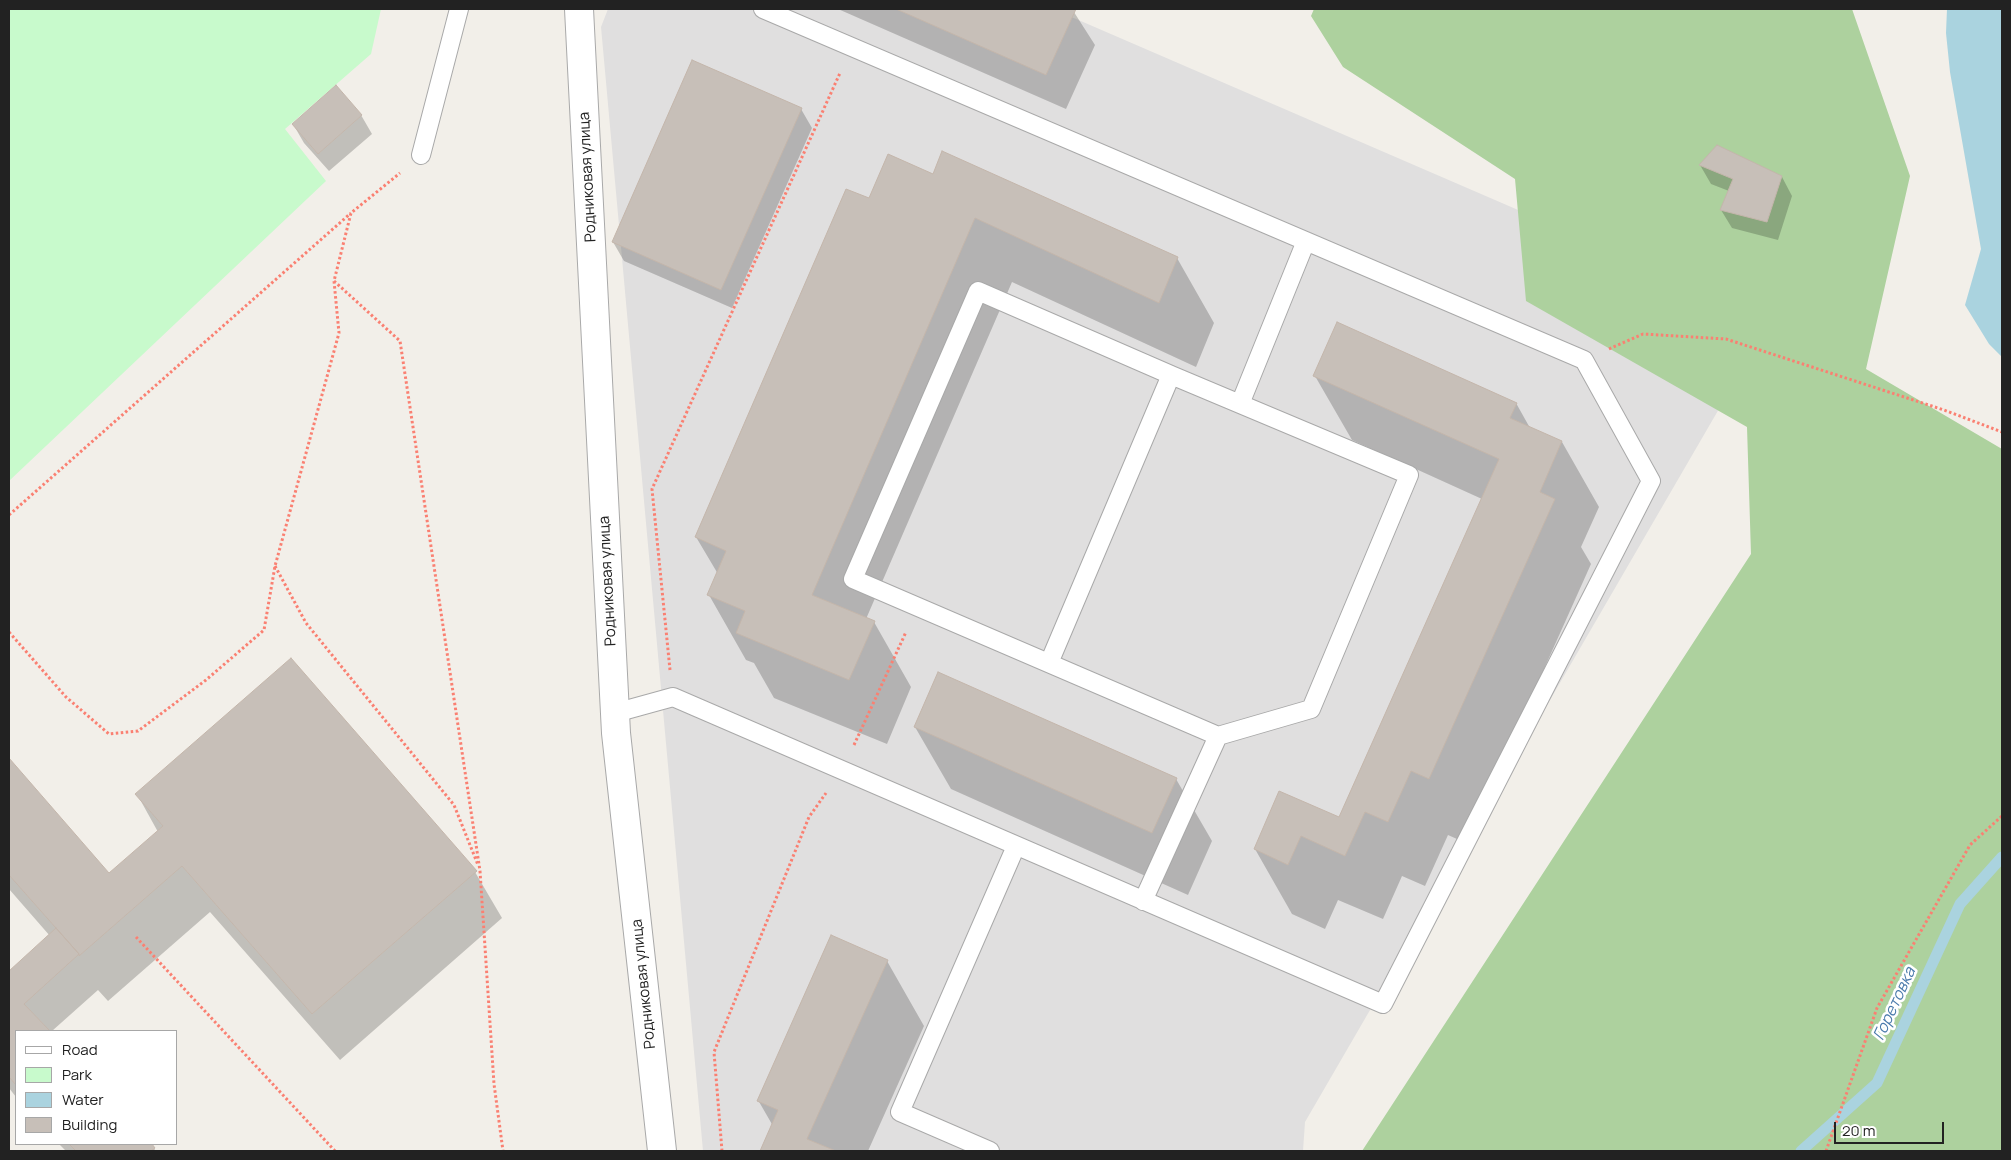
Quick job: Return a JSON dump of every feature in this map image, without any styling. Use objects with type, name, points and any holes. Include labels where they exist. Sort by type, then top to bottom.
[{"type":"street","name":"Родниковая улица","points":[[580,9],[615,713],[662,1151]]},
{"type":"lane","points":[[421,155],[459,9]]},
{"type":"lane","points":[[615,713],[673,697],[1383,1004],[1651,481],[1584,360],[763,9]]},
{"type":"lane","points":[[1240,404],[1306,242]]},
{"type":"lane","points":[[978,291],[1240,404],[1409,475],[1311,709],[1218,736],[853,579],[978,291]]},
{"type":"lane","points":[[1049,663],[1171,375]]},
{"type":"lane","points":[[1143,901],[1218,736]]},
{"type":"lane","points":[[990,1151],[900,1112],[1016,846]]},
{"type":"path","points":[[673,697],[652,489],[852,47]]},
{"type":"path","points":[[9,515],[351,213],[421,155]]},
{"type":"path","points":[[9,632],[66,697],[109,734],[138,731],[206,680],[264,630],[275,566],[339,333],[334,281],[351,213]]},
{"type":"path","points":[[334,281],[400,342],[480,871],[494,1084],[503,1151]]},
{"type":"path","points":[[1584,360],[1643,334],[1726,339],[1944,410],[2002,432]]},
{"type":"path","points":[[275,566],[306,623],[454,804],[480,871]]},
{"type":"path","points":[[722,1151],[714,1052],[810,817],[843,771],[917,607]]},
{"type":"path","points":[[1826,1151],[1877,1008],[1970,845],[2002,816]]},
{"type":"path","points":[[136,937],[335,1151]]},
{"type":"shaded area","points":[[608,9],[1053,9],[1657,270],[1759,340],[1305,1122],[1303,1151],[703,1151],[601,27]]},
{"type":"green space","points":[[9,9],[381,9],[371,54],[285,129],[326,181],[9,481]]},
{"type":"green space","points":[[1314,9],[1852,9],[1910,176],[1866,369],[2002,449],[2002,1151],[1362,1151],[1751,554],[1747,427],[1526,301],[1515,179],[1343,67],[1311,16]]},
{"type":"water","points":[[1947,9],[2002,9],[2002,357],[1989,344],[1965,305],[1981,249],[1950,72],[1946,33]]},
{"type":"building","points":[[896,9],[1076,9],[1046,75]]},
{"type":"building","points":[[692,60],[802,108],[721,290],[612,242]]},
{"type":"building","points":[[336,85],[362,115],[318,154],[292,124]]},
{"type":"building","points":[[1717,145],[1782,176],[1767,222],[1720,210],[1733,179],[1699,165]]},
{"type":"building","points":[[942,151],[1178,257],[1159,303],[975,218],[812,595],[875,621],[849,680],[736,633],[745,611],[707,595],[726,551],[695,537],[846,189],[869,198],[888,154],[933,174]]},
{"type":"building","points":[[1337,322],[1517,403],[1510,418],[1562,441],[1540,492],[1555,499],[1429,779],[1411,771],[1388,822],[1365,812],[1345,856],[1301,836],[1288,865],[1254,849],[1279,791],[1339,817],[1499,459],[1313,376]]},
{"type":"building","points":[[291,658],[477,871],[312,1014],[182,866],[79,956],[9,875],[9,758],[109,873],[163,826],[135,794]]},
{"type":"building","points":[[938,672],[1177,778],[1152,833],[914,727]]},
{"type":"building","points":[[56,928],[79,954],[24,1004],[49,1030],[15,1030],[15,1084],[9,1077],[9,971]]},
{"type":"building","points":[[831,935],[888,960],[807,1139],[836,1151],[760,1151],[778,1110],[757,1101]]},
{"type":"building","points":[[70,1145],[153,1145],[155,1148],[151,1151],[76,1151]]},
{"type":"waterway","name":"Горетовка","points":[[1801,1151],[1877,1083],[1960,904],[2002,857]]}]
